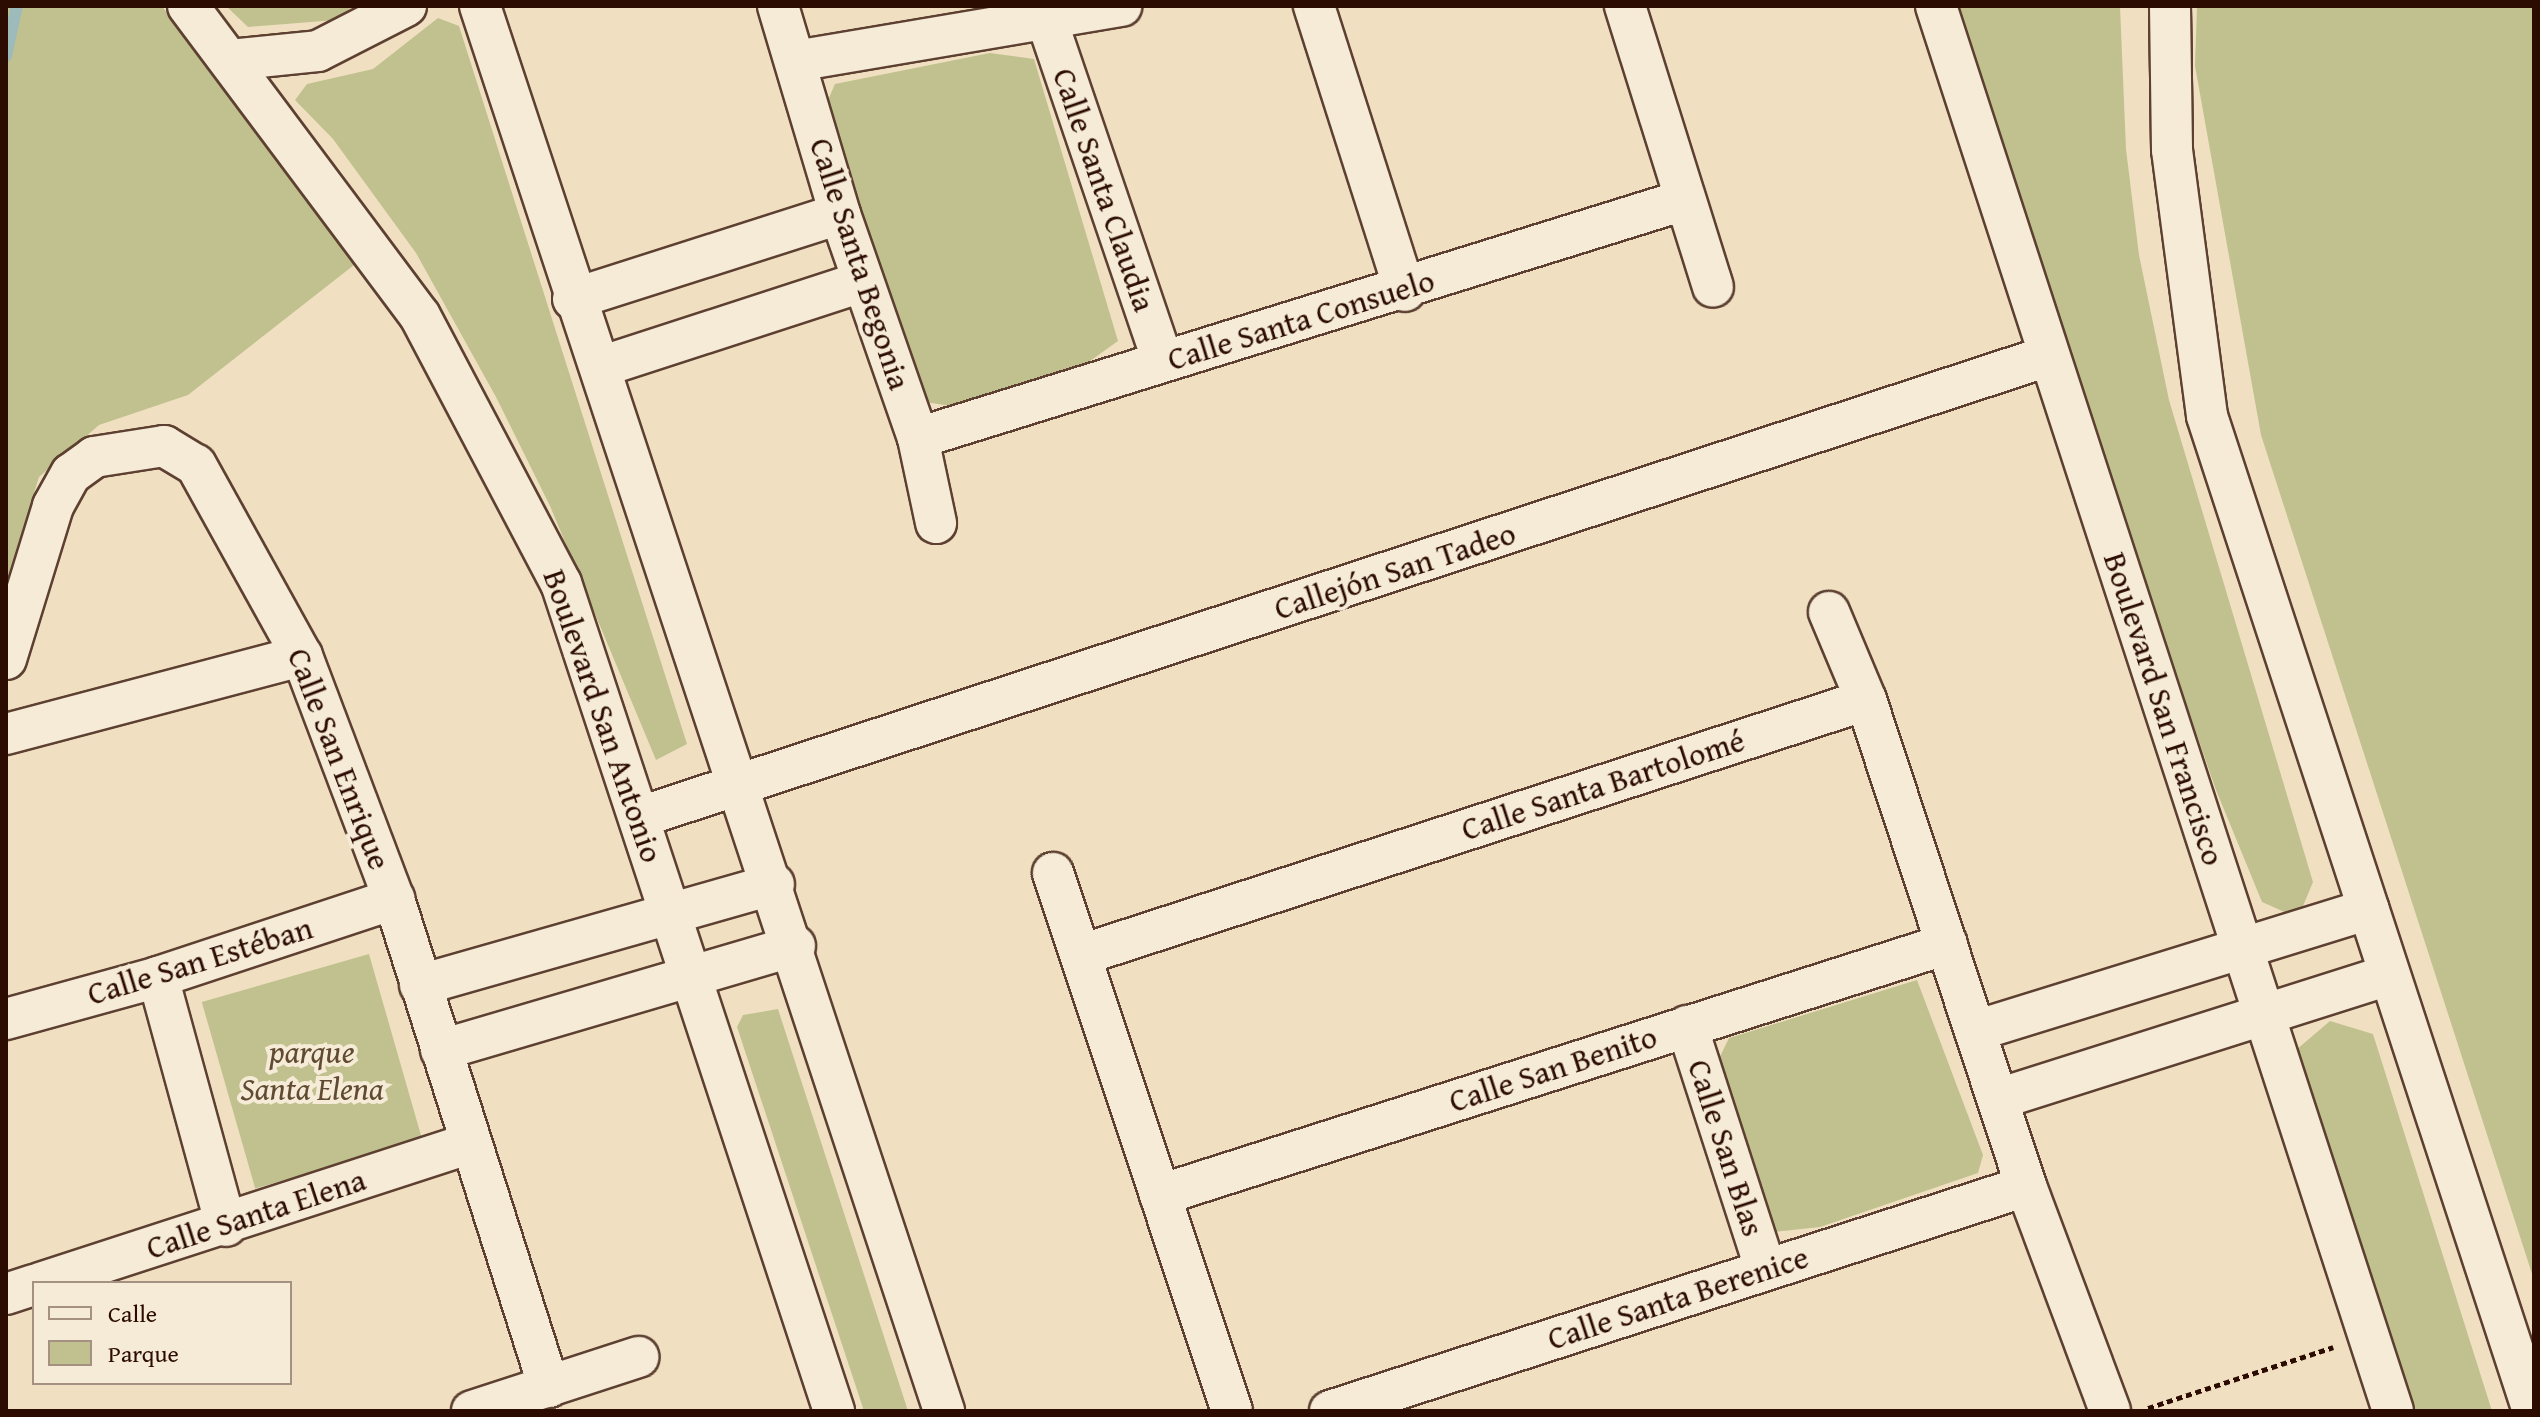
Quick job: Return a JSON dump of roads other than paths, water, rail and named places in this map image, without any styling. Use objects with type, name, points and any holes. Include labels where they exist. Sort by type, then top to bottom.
[{"type":"street","name":"Boulevard San Antonio","points":[[188,6],[420,316],[561,583],[673,914],[689,975],[834,1411]]},
{"type":"street","points":[[230,60],[318,51],[406,6]]},
{"type":"street","points":[[480,6],[573,299],[600,367],[795,946],[944,1411]]},
{"type":"street","name":"Calle Santa Begonia","points":[[778,6],[862,282],[918,438],[936,523]]},
{"type":"street","points":[[796,61],[1121,6]]},
{"type":"street","points":[[1314,6],[1405,291]]},
{"type":"street","points":[[1625,6],[1713,286]]},
{"type":"street","name":"Boulevard San Francisco","points":[[1936,6],[2393,1411]]},
{"type":"street","points":[[2170,6],[2172,150],[2207,416],[2533,1411]]},
{"type":"street","name":"Calle Santa Claudia","points":[[1046,18],[1163,361]]},
{"type":"street","name":"Calle Santa Consuelo","points":[[918,438],[1163,361],[1405,291],[1684,200]]},
{"type":"street","points":[[573,299],[840,214]]},
{"type":"street","points":[[600,367],[862,282]]},
{"type":"street","name":"Callejón San Tadeo","points":[[640,817],[742,787],[2048,356]]},
{"type":"street","name":"Calle San Enrique","points":[[6,659],[53,506],[71,474],[94,457],[164,446],[196,465],[302,656],[394,899],[549,1387]]},
{"type":"street","points":[[1829,612],[1866,700],[2026,1186],[2110,1411]]},
{"type":"street","points":[[6,734],[302,656]]},
{"type":"street","name":"Calle Santa Bartolomé","points":[[1081,955],[1866,700]]},
{"type":"street","points":[[1053,873],[1232,1411]]},
{"type":"street","points":[[420,985],[774,884]]},
{"type":"street","name":"Calle San Estéban","points":[[6,1019],[158,977],[394,899]]},
{"type":"street","points":[[1975,1031],[2244,952],[2368,909]]},
{"type":"street","name":"Calle San Benito","points":[[1160,1195],[1947,944]]},
{"type":"street","points":[[441,1050],[795,946]]},
{"type":"street","points":[[1998,1099],[2265,1017],[2389,975]]},
{"type":"street","points":[[158,977],[226,1226]]},
{"type":"street","name":"Calle San Blas","points":[[1687,1026],[1766,1270]]},
{"type":"street","name":"Calle Santa Elena","points":[[47,1281],[226,1226],[471,1143]]},
{"type":"street","name":"Calle Santa Berenice","points":[[1330,1411],[2026,1186]]},
{"type":"street","points":[[6,1294],[32,1286]]},
{"type":"street","points":[[472,1411],[638,1357]]},
{"type":"waterway","points":[[6,56],[17,6]]},
{"type":"park label","name":"parque Santa Elena","points":[[312,1072]]}]
